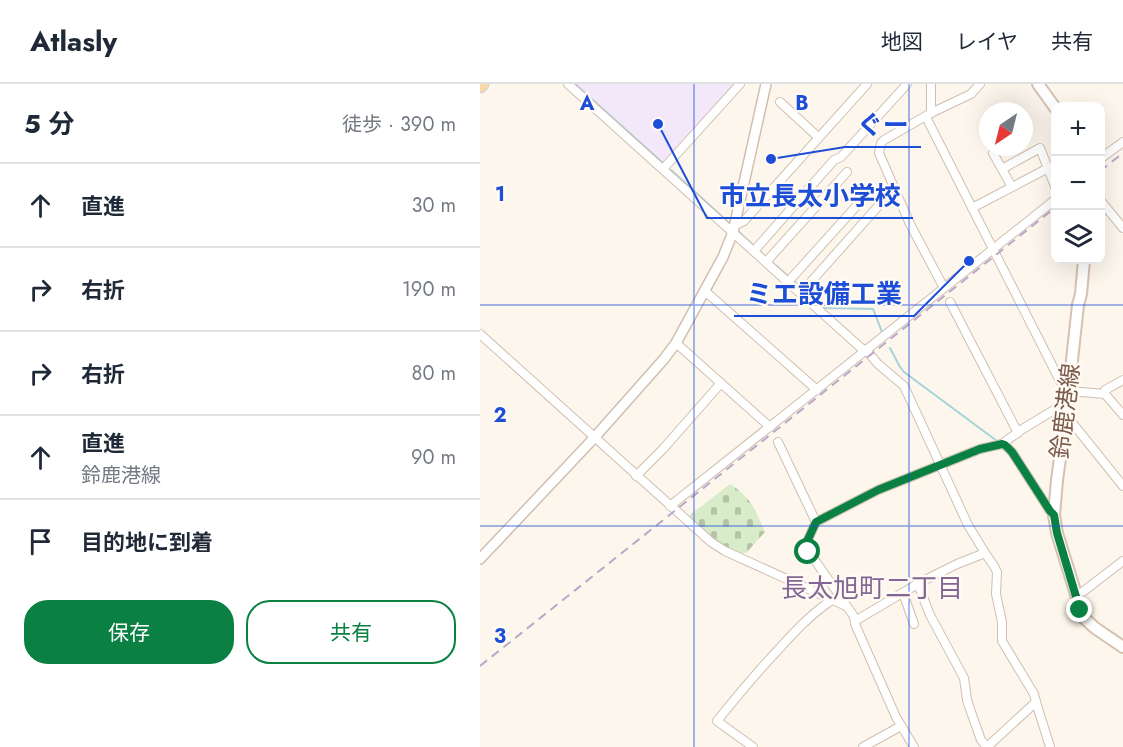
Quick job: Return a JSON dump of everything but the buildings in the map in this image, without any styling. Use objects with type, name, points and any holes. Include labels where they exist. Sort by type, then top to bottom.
[{"type":"main road","points":[[1038,84],[1051,102]]},
{"type":"main road","name":"鈴鹿港線","points":[[1084,264],[1054,515],[1057,533],[1083,617],[1123,648]]},
{"type":"street","points":[[568,84],[733,229],[766,262],[904,386],[968,525],[997,572],[996,594],[1002,621],[1002,641],[1034,694],[1050,747]]},
{"type":"street","points":[[663,169],[740,84]]},
{"type":"street","points":[[480,559],[594,438],[676,343],[723,257],[733,229],[766,84]]},
{"type":"street","points":[[733,229],[744,221],[867,84]]},
{"type":"street","points":[[754,250],[834,160],[841,157],[907,84]]},
{"type":"street","points":[[931,84],[928,115],[972,208],[1068,397]]},
{"type":"street","points":[[944,288],[910,224],[879,153],[884,140],[971,94],[980,84]]},
{"type":"street","points":[[780,102],[818,137]]},
{"type":"street","points":[[1105,156],[1123,141]]},
{"type":"street","points":[[1002,169],[1040,148],[1051,164]]},
{"type":"street","points":[[995,156],[1012,187]]},
{"type":"street","points":[[972,208],[1051,167]]},
{"type":"street","points":[[766,262],[847,172]]},
{"type":"street","points":[[789,282],[869,192],[881,203],[801,293]]},
{"type":"street","points":[[670,506],[1051,203]]},
{"type":"street","points":[[1105,205],[1123,228]]},
{"type":"street","points":[[705,291],[817,390]]},
{"type":"street","points":[[950,302],[1018,433]]},
{"type":"street","points":[[480,334],[708,540],[725,551],[846,606]]},
{"type":"street","points":[[676,343],[770,427]]},
{"type":"street","points":[[1105,394],[1105,390],[1123,380]]},
{"type":"street","points":[[636,476],[721,383]]},
{"type":"street","points":[[914,747],[896,717],[855,621],[805,546],[816,522],[878,490],[980,449],[1002,444],[1068,397],[1105,394]]},
{"type":"street","points":[[1105,394],[1123,415]]},
{"type":"street","points":[[1066,415],[1123,486]]},
{"type":"street","points":[[778,442],[816,522]]},
{"type":"street","points":[[1002,444],[1012,452],[1054,515]]},
{"type":"street","points":[[855,621],[918,584],[984,553]]},
{"type":"street","points":[[1076,597],[1123,561]]},
{"type":"street","points":[[918,584],[930,615],[964,678],[970,712],[985,745],[988,747],[1036,702]]},
{"type":"street","points":[[903,592],[914,624]]},
{"type":"street","points":[[753,747],[717,721],[745,686],[809,617],[832,600]]},
{"type":"street","points":[[862,747],[901,726]]},
{"type":"shaded area","points":[[571,84],[736,84],[664,165]]},
{"type":"green space","points":[[730,484],[748,499],[765,532],[747,552],[739,555],[728,551],[687,519]]},
{"type":"waterway","points":[[575,84],[664,164]]},
{"type":"waterway","points":[[671,170],[728,222]]},
{"type":"waterway","points":[[739,232],[754,246]]},
{"type":"waterway","points":[[758,250],[766,257]]},
{"type":"waterway","points":[[772,262],[789,277]]},
{"type":"waterway","points":[[794,281],[801,288]]},
{"type":"waterway","points":[[806,293],[814,299]]},
{"type":"waterway","points":[[824,308],[873,309],[882,332]]},
{"type":"waterway","points":[[890,348],[904,372],[997,441]]},
{"type":"railway","points":[[1105,167],[1123,153]]},
{"type":"railway","points":[[480,666],[1052,210]]},
{"type":"place","name":"市立長太小学校","points":[[658,124]]},
{"type":"place","name":"ぐー","points":[[771,159]]},
{"type":"place","name":"ミエ設備工業","points":[[969,261]]},
{"type":"district","name":"長太旭町二丁目","points":[[872,588]]},
{"type":"route","points":[[808,552],[805,546],[816,522],[878,490],[980,449],[1002,444],[1010,448],[1054,515],[1057,533],[1080,610]]}]
